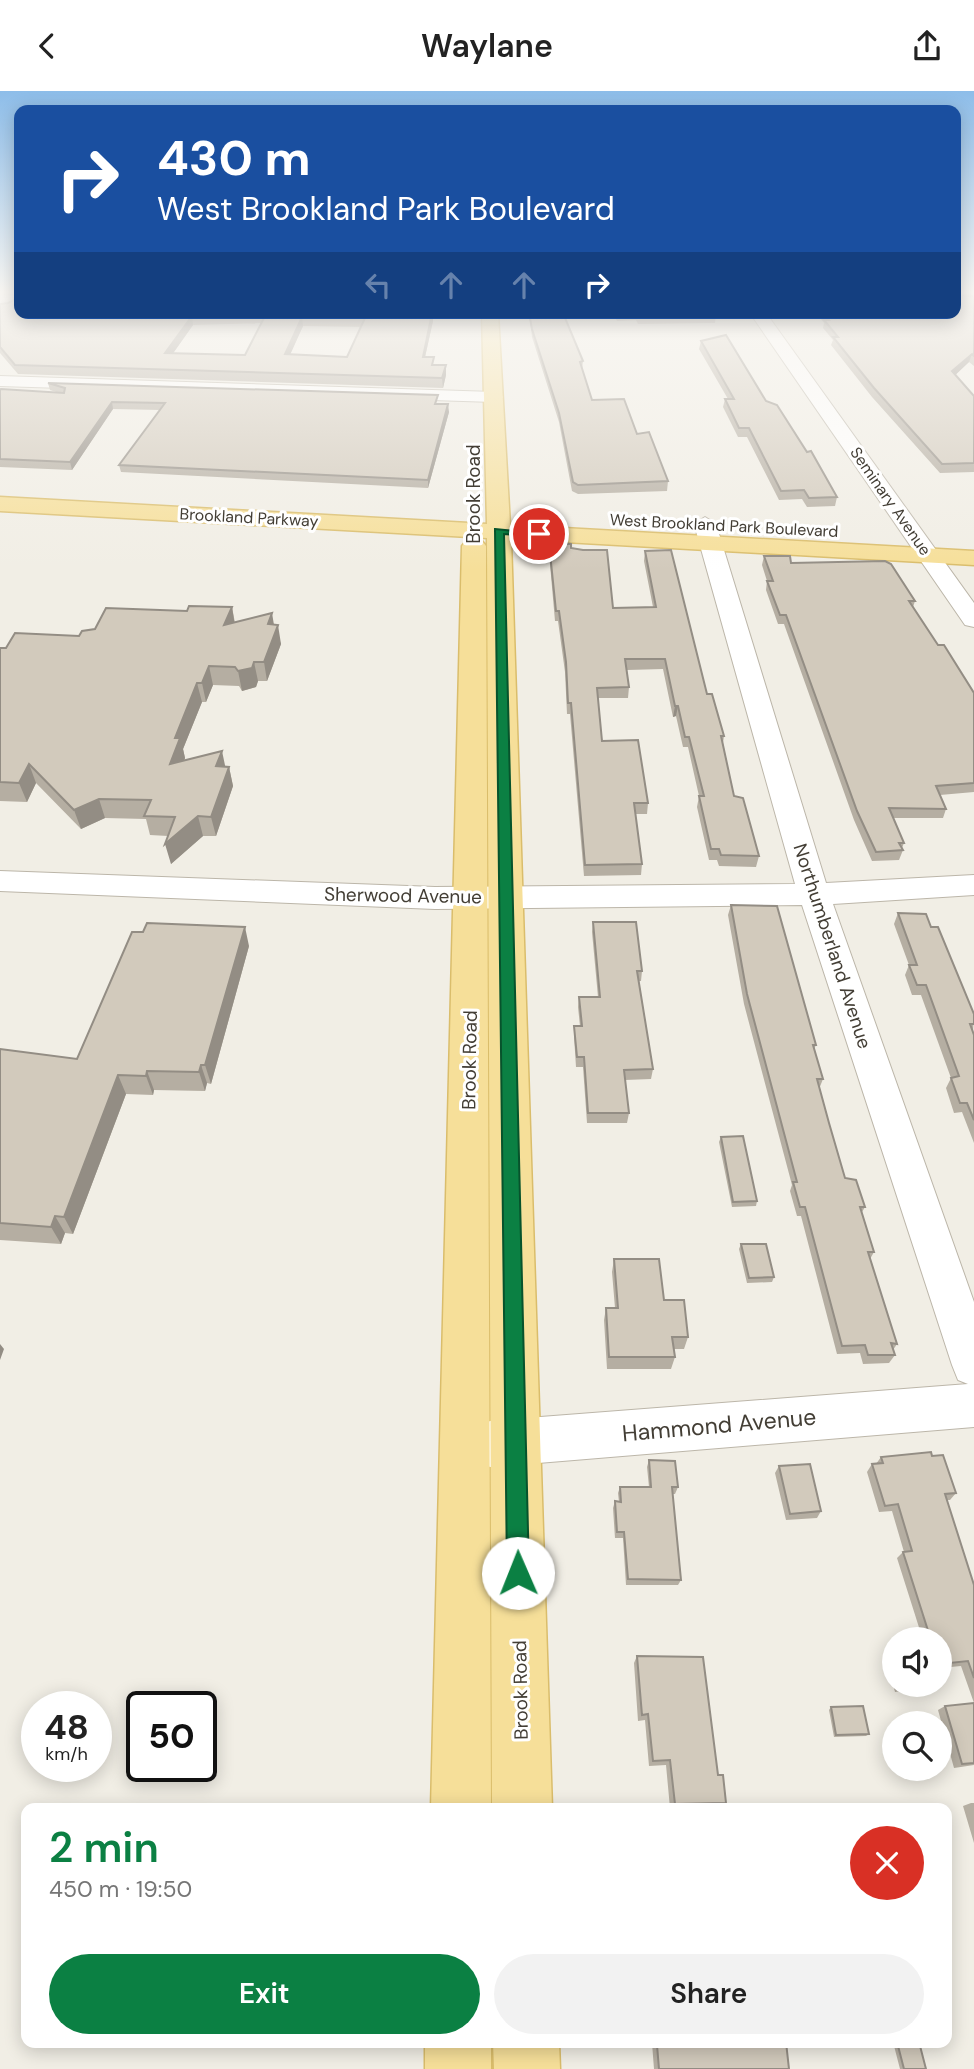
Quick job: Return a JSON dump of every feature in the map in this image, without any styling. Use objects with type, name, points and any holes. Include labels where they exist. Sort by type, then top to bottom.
[{"type":"main road","name":"Brook Road","points":[[461,1803],[464,1446],[488,897],[499,523],[493,385]]},
{"type":"main road","name":"Brook Road","points":[[473,387],[473,419]]},
{"type":"main road","name":"Brookland Parkway","points":[[0,488],[474,516],[499,523]]},
{"type":"main road","name":"Brookland Parkway","points":[[0,504],[474,516]]},
{"type":"main road","name":"Brook Road","points":[[474,516],[488,897],[515,1442],[522,1803]]},
{"type":"main road","name":"West Brookland Park Boulevard","points":[[499,523],[708,534],[974,558]]},
{"type":"main road","name":"West Brookland Park Boulevard","points":[[708,534],[974,538]]},
{"type":"main road","points":[[458,2048],[458,2069]]},
{"type":"main road","points":[[526,2048],[527,2069]]},
{"type":"street","points":[[340,385],[473,387],[494,397]]},
{"type":"street","name":"Seminary Avenue","points":[[809,385],[974,620]]},
{"type":"street","name":"Northumberland Avenue","points":[[708,534],[814,894],[974,1364]]},
{"type":"street","name":"Sherwood Avenue","points":[[0,881],[488,897],[814,894],[974,885]]},
{"type":"street","name":"Hammond Avenue","points":[[464,1446],[974,1405]]},
{"type":"building","points":[[56,385],[438,395],[435,404],[448,404],[428,480],[119,465],[165,403],[112,402],[70,462],[0,459],[0,390],[64,393],[65,388]]},
{"type":"building","points":[[550,385],[587,385],[592,400],[624,399],[637,434],[649,432],[668,481],[578,485],[573,482],[559,413]]},
{"type":"building","points":[[726,385],[756,385],[766,401],[777,405],[807,452],[811,451],[837,497],[809,498],[804,490],[781,491],[749,428],[739,428],[725,399],[734,399]]},
{"type":"building","points":[[872,385],[965,385],[974,396],[974,463],[942,464]]},
{"type":"building","points":[[549,543],[571,544],[571,548],[583,550],[607,550],[613,608],[656,607],[645,551],[671,550],[707,694],[712,694],[724,736],[721,736],[734,796],[743,798],[759,856],[721,855],[719,849],[711,849],[699,796],[704,796],[689,737],[685,737],[678,706],[675,706],[665,659],[625,659],[629,687],[597,688],[602,741],[638,740],[648,803],[634,803],[642,864],[585,865],[571,703],[568,703],[566,662],[559,611],[556,611]]},
{"type":"building","points":[[764,556],[790,556],[791,563],[885,561],[891,564],[915,601],[909,601],[938,645],[944,645],[974,693],[974,783],[936,786],[946,809],[889,808],[904,843],[899,843],[903,850],[876,852],[857,811],[786,615],[780,615],[767,581],[773,581]]},
{"type":"building","points":[[189,606],[232,607],[224,625],[272,613],[268,624],[278,625],[264,662],[254,662],[252,668],[238,671],[235,667],[209,666],[202,683],[197,683],[175,738],[180,738],[170,764],[222,751],[216,766],[229,767],[211,817],[198,816],[165,844],[175,817],[144,816],[151,800],[99,799],[74,810],[29,764],[19,783],[0,782],[0,648],[6,648],[15,633],[79,636],[82,631],[95,629],[106,608],[187,611]]},
{"type":"building","points":[[731,905],[777,906],[816,1045],[813,1045],[823,1079],[817,1079],[845,1178],[856,1180],[865,1207],[860,1207],[874,1252],[868,1252],[897,1344],[891,1343],[895,1355],[868,1355],[865,1345],[842,1346],[805,1207],[800,1207],[793,1182],[797,1182],[747,994]]},
{"type":"building","points":[[898,913],[926,914],[931,927],[938,927],[974,1014],[974,1024],[970,1024],[974,1035],[974,1120],[967,1103],[960,1103],[951,1078],[959,1076],[926,985],[917,985],[909,965],[917,965]]},
{"type":"building","points":[[593,922],[636,922],[642,971],[637,971],[653,1069],[624,1070],[629,1113],[588,1113],[584,1057],[577,1057],[574,1026],[582,1026],[579,997],[600,997]]},
{"type":"building","points":[[147,923],[245,927],[205,1065],[201,1065],[199,1072],[147,1071],[146,1076],[118,1075],[64,1217],[55,1216],[51,1227],[0,1223],[0,1049],[77,1059],[132,932],[143,932]]},
{"type":"building","points":[[743,1136],[757,1201],[733,1202],[721,1137]]},
{"type":"building","points":[[741,1244],[766,1244],[774,1277],[749,1278]]},
{"type":"building","points":[[614,1259],[659,1259],[664,1300],[684,1300],[688,1337],[672,1337],[675,1357],[609,1357],[606,1308],[618,1308]]},
{"type":"building","points":[[931,1452],[932,1456],[943,1455],[956,1493],[945,1494],[974,1585],[974,1678],[968,1661],[952,1663],[952,1627],[927,1627],[903,1552],[912,1551],[898,1504],[885,1506],[872,1464],[883,1463],[881,1457]]},
{"type":"building","points":[[649,1460],[675,1461],[678,1487],[672,1487],[681,1580],[628,1579],[624,1532],[617,1532],[615,1501],[621,1502],[620,1487],[651,1487]]},
{"type":"building","points":[[810,1464],[821,1511],[790,1514],[779,1466]]},
{"type":"building","points":[[637,1656],[703,1657],[718,1775],[723,1775],[726,1803],[675,1803],[670,1760],[653,1761],[648,1714],[642,1715]]},
{"type":"building","points":[[974,1703],[974,1763],[962,1764],[952,1730],[952,1711],[946,1711],[945,1706]]},
{"type":"building","points":[[863,1706],[869,1734],[836,1735],[831,1707]]},
{"type":"building","points":[[657,2048],[787,2048],[789,2069],[659,2069]]},
{"type":"building","points":[[899,2048],[921,2048],[926,2069],[904,2069]]},
{"type":"route","points":[[518,1573],[499,531],[539,534]]}]
